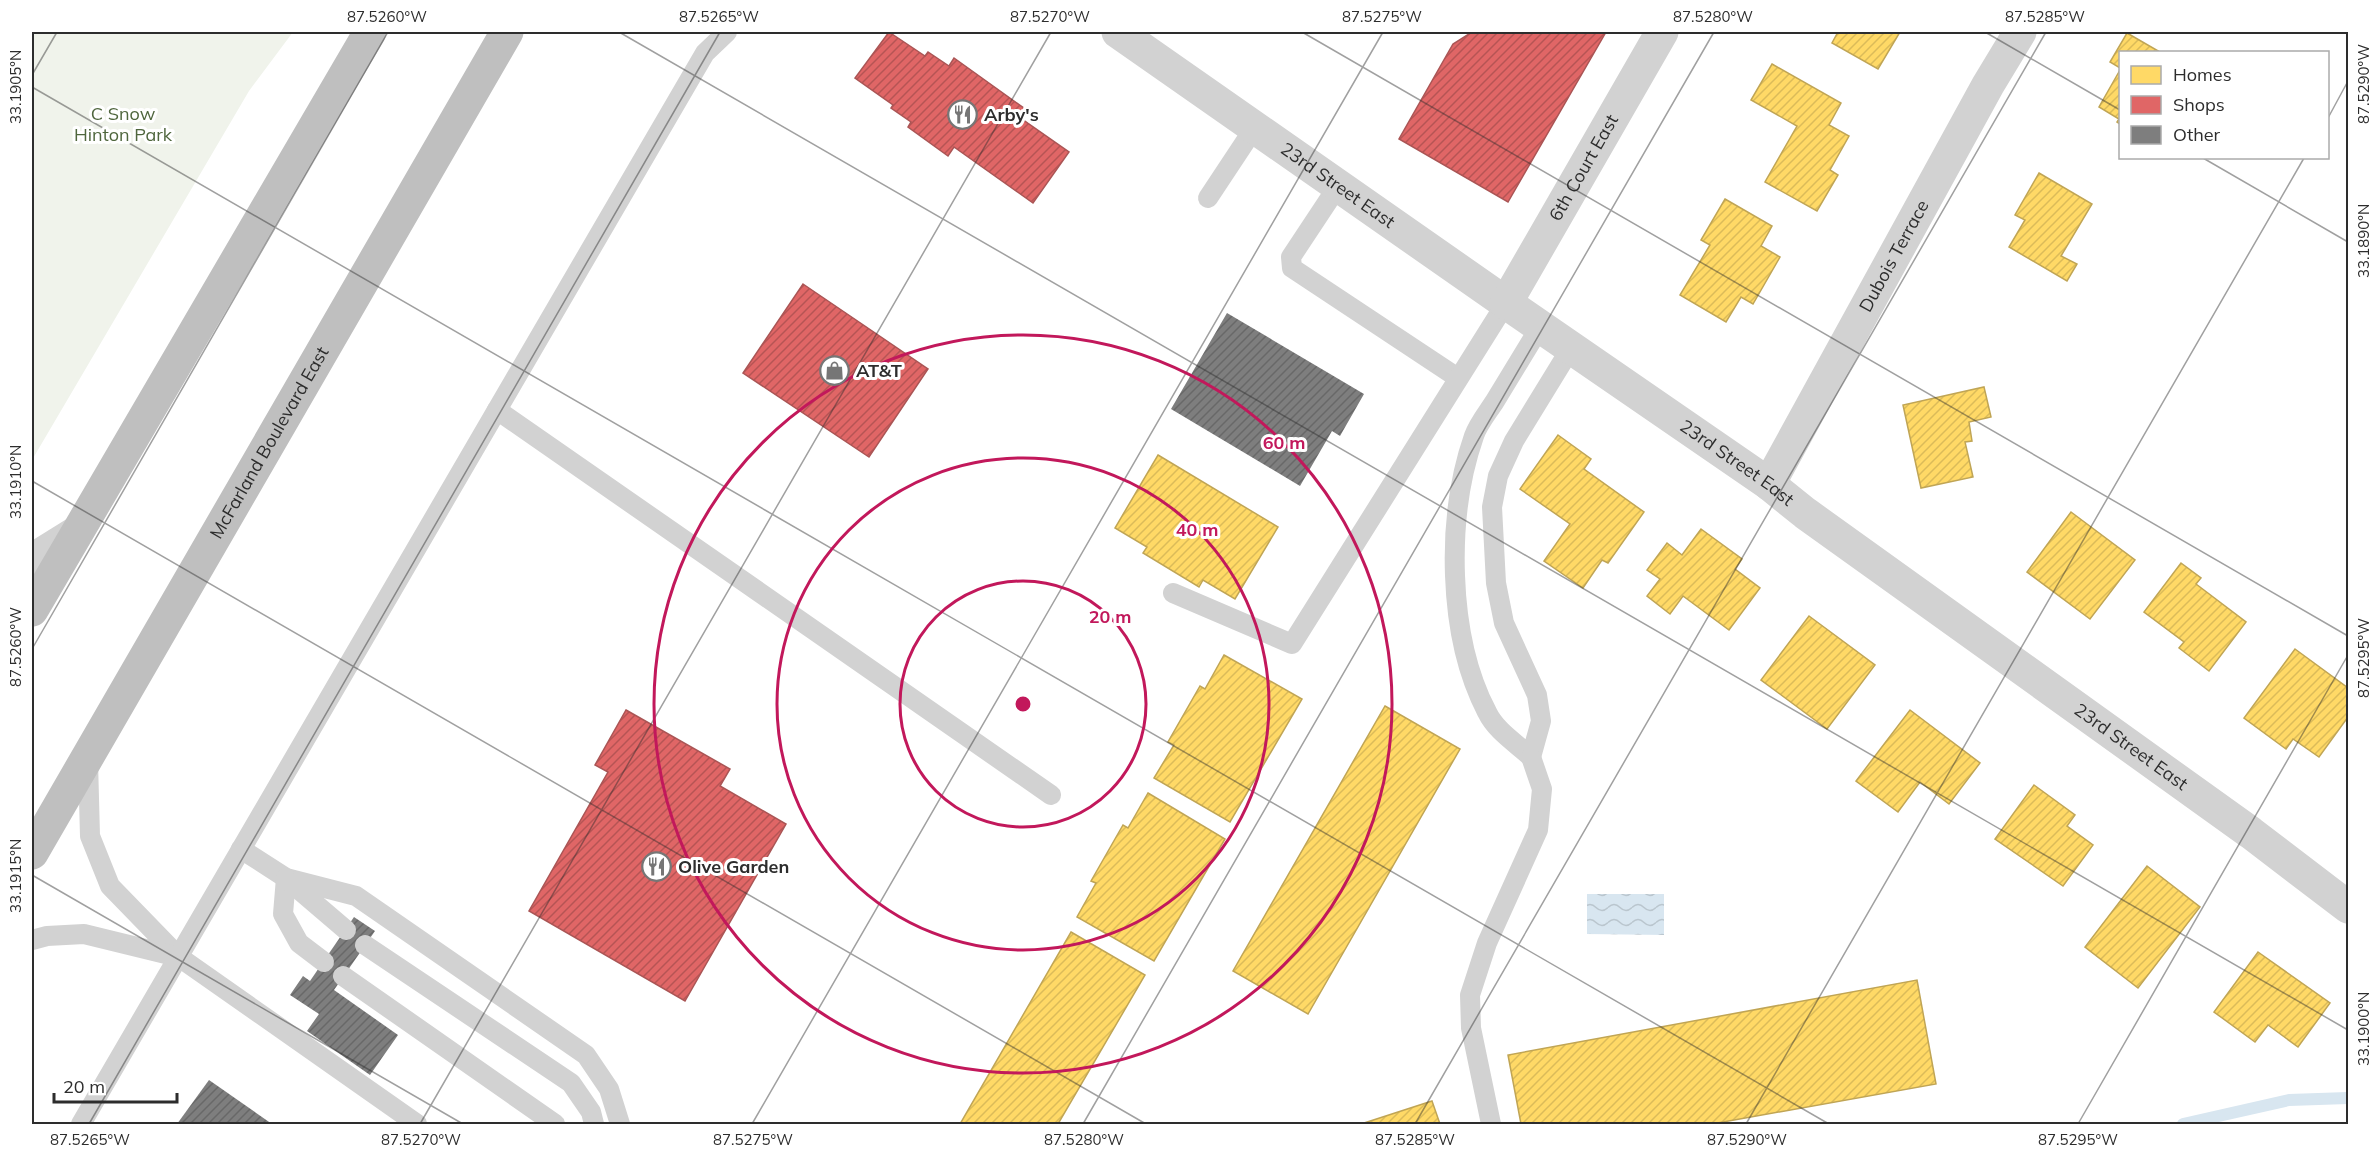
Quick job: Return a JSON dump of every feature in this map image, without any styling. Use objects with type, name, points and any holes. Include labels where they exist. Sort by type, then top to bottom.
[{"type":"highway","points":[[32,610],[370,32]]},
{"type":"highway","name":"McFarland Boulevard East","points":[[32,853],[507,32]]},
{"type":"street","name":"23rd Street East","points":[[1118,32],[1769,484],[1805,513],[2251,833],[2349,907]]},
{"type":"street","name":"6th Court East","points":[[1506,303],[1662,32]]},
{"type":"street","name":"Dubois Terrace","points":[[1769,484],[1988,85],[2020,32]]},
{"type":"street","points":[[32,560],[77,532]]},
{"type":"lane","points":[[81,1125],[705,53],[727,32]]},
{"type":"lane","points":[[1208,198],[1254,127]]},
{"type":"lane","points":[[1338,186],[1292,257],[1292,268],[1458,378]]},
{"type":"lane","points":[[1173,592],[1292,644],[1506,303]]},
{"type":"lane","points":[[1491,1125],[1472,1028],[1470,995],[1487,943],[1538,830],[1542,789],[1531,757],[1498,729],[1487,712],[1466,659],[1454,581],[1457,518],[1462,484],[1475,433],[1540,327]]},
{"type":"lane","points":[[1531,757],[1541,721],[1537,695],[1503,623],[1496,583],[1492,507],[1498,476],[1514,441],[1571,348]]},
{"type":"lane","points":[[497,411],[1051,795]]},
{"type":"lane","points":[[88,756],[90,836],[110,886],[179,957],[417,1125]]},
{"type":"lane","points":[[241,849],[286,878],[346,930]]},
{"type":"lane","points":[[286,878],[283,914],[300,943],[324,962]]},
{"type":"lane","points":[[286,878],[356,896],[586,1055],[609,1089],[620,1125]]},
{"type":"lane","points":[[32,940],[47,936],[84,934],[179,957]]},
{"type":"lane","points":[[365,945],[571,1083],[591,1112],[594,1125]]},
{"type":"lane","points":[[343,976],[555,1125]]},
{"type":"green space","name":"C Snow Hinton Park","points":[[32,32],[293,32],[249,91],[32,460]]},
{"type":"water","points":[[1587,894],[1664,894],[1664,935],[1587,934]]},
{"type":"building: Homes","points":[[1838,32],[1900,32],[1878,69],[1832,43]]},
{"type":"building: Homes","points":[[2127,33],[2158,51],[2119,51],[2119,67],[2110,62]]},
{"type":"building: Homes","points":[[1772,64],[1841,103],[1829,125],[1849,136],[1830,170],[1838,175],[1817,211],[1765,182],[1797,126],[1751,100]]},
{"type":"building: Homes","points":[[2119,72],[2119,119],[2099,107]]},
{"type":"building: Homes","points":[[2039,173],[2092,204],[2061,256],[2077,264],[2067,281],[2009,247],[2025,220],[2015,215]]},
{"type":"building: Homes","points":[[1725,199],[1772,226],[1761,246],[1780,257],[1753,304],[1741,297],[1726,322],[1680,295],[1710,245],[1701,240]]},
{"type":"building: Homes","points":[[1984,387],[1991,417],[1969,422],[1972,441],[1965,442],[1973,477],[1921,488],[1903,405]]},
{"type":"building: Homes","points":[[1558,435],[1591,459],[1584,469],[1644,512],[1608,563],[1602,560],[1583,588],[1544,561],[1570,524],[1520,489]]},
{"type":"building: Homes","points":[[1158,455],[1278,527],[1235,599],[1203,580],[1199,587],[1143,553],[1147,547],[1115,528]]},
{"type":"building: Homes","points":[[2071,512],[2135,560],[2090,619],[2027,572]]},
{"type":"building: Homes","points":[[1701,529],[1742,559],[1735,569],[1760,588],[1729,630],[1683,596],[1670,614],[1647,596],[1660,579],[1647,570],[1667,543],[1682,555]]},
{"type":"building: Homes","points":[[2181,563],[2201,578],[2196,584],[2246,622],[2209,671],[2179,648],[2184,642],[2144,612]]},
{"type":"building: Homes","points":[[1809,616],[1875,665],[1827,729],[1761,680]]},
{"type":"building: Homes","points":[[2295,649],[2348,688],[2348,717],[2319,757],[2293,739],[2286,749],[2244,718]]},
{"type":"building: Homes","points":[[1224,655],[1302,699],[1230,822],[1154,778],[1174,745],[1168,742],[1200,686],[1205,689]]},
{"type":"building: Homes","points":[[1385,706],[1460,749],[1308,1014],[1233,971]]},
{"type":"building: Homes","points":[[1910,710],[1980,763],[1949,804],[1920,782],[1898,812],[1856,781]]},
{"type":"building: Homes","points":[[2034,785],[2075,815],[2067,826],[2093,845],[2063,886],[1995,839]]},
{"type":"building: Homes","points":[[1148,793],[1225,839],[1154,961],[1077,917],[1096,883],[1091,881],[1123,825],[1128,828]]},
{"type":"building: Homes","points":[[2147,866],[2200,907],[2138,988],[2085,947]]},
{"type":"building: Homes","points":[[1071,932],[1145,975],[1058,1124],[960,1124]]},
{"type":"building: Homes","points":[[2258,952],[2330,1003],[2298,1047],[2268,1025],[2255,1042],[2214,1012]]},
{"type":"building: Homes","points":[[1917,980],[1936,1084],[1712,1124],[1521,1124],[1508,1055]]},
{"type":"building: Homes","points":[[1432,1101],[1440,1124],[1361,1124]]},
{"type":"building: Shops","name":"Arby's","points":[[889,32],[925,56],[928,52],[949,66],[954,58],[1028,111],[1022,119],[1069,152],[1033,203],[954,147],[948,156],[908,127],[911,122],[891,108],[893,105],[855,78]]},
{"type":"building: Shops","points":[[1472,32],[1606,32],[1508,202],[1399,139],[1453,44]]},
{"type":"building: Shops","points":[[803,284],[928,369],[869,457],[743,373]]},
{"type":"building: Shops","name":"Olive Garden","points":[[626,710],[730,769],[720,786],[786,824],[685,1001],[529,911],[608,772],[595,765]]},
{"type":"building: Other","points":[[1227,313],[1364,394],[1340,436],[1332,431],[1300,486],[1171,409]]},
{"type":"building: Other","points":[[354,917],[375,931],[334,990],[398,1035],[370,1075],[307,1031],[319,1014],[290,995],[303,976],[310,981]]},
{"type":"building: Other","points":[[209,1080],[272,1124],[177,1124]]},
{"type":"waterway","points":[[2183,1124],[2289,1100],[2348,1098]]},
{"type":"place","name":"Arby's","points":[[963,115]]},
{"type":"place","name":"AT&T","points":[[835,371]]},
{"type":"place","name":"Olive Garden","points":[[657,867]]}]
